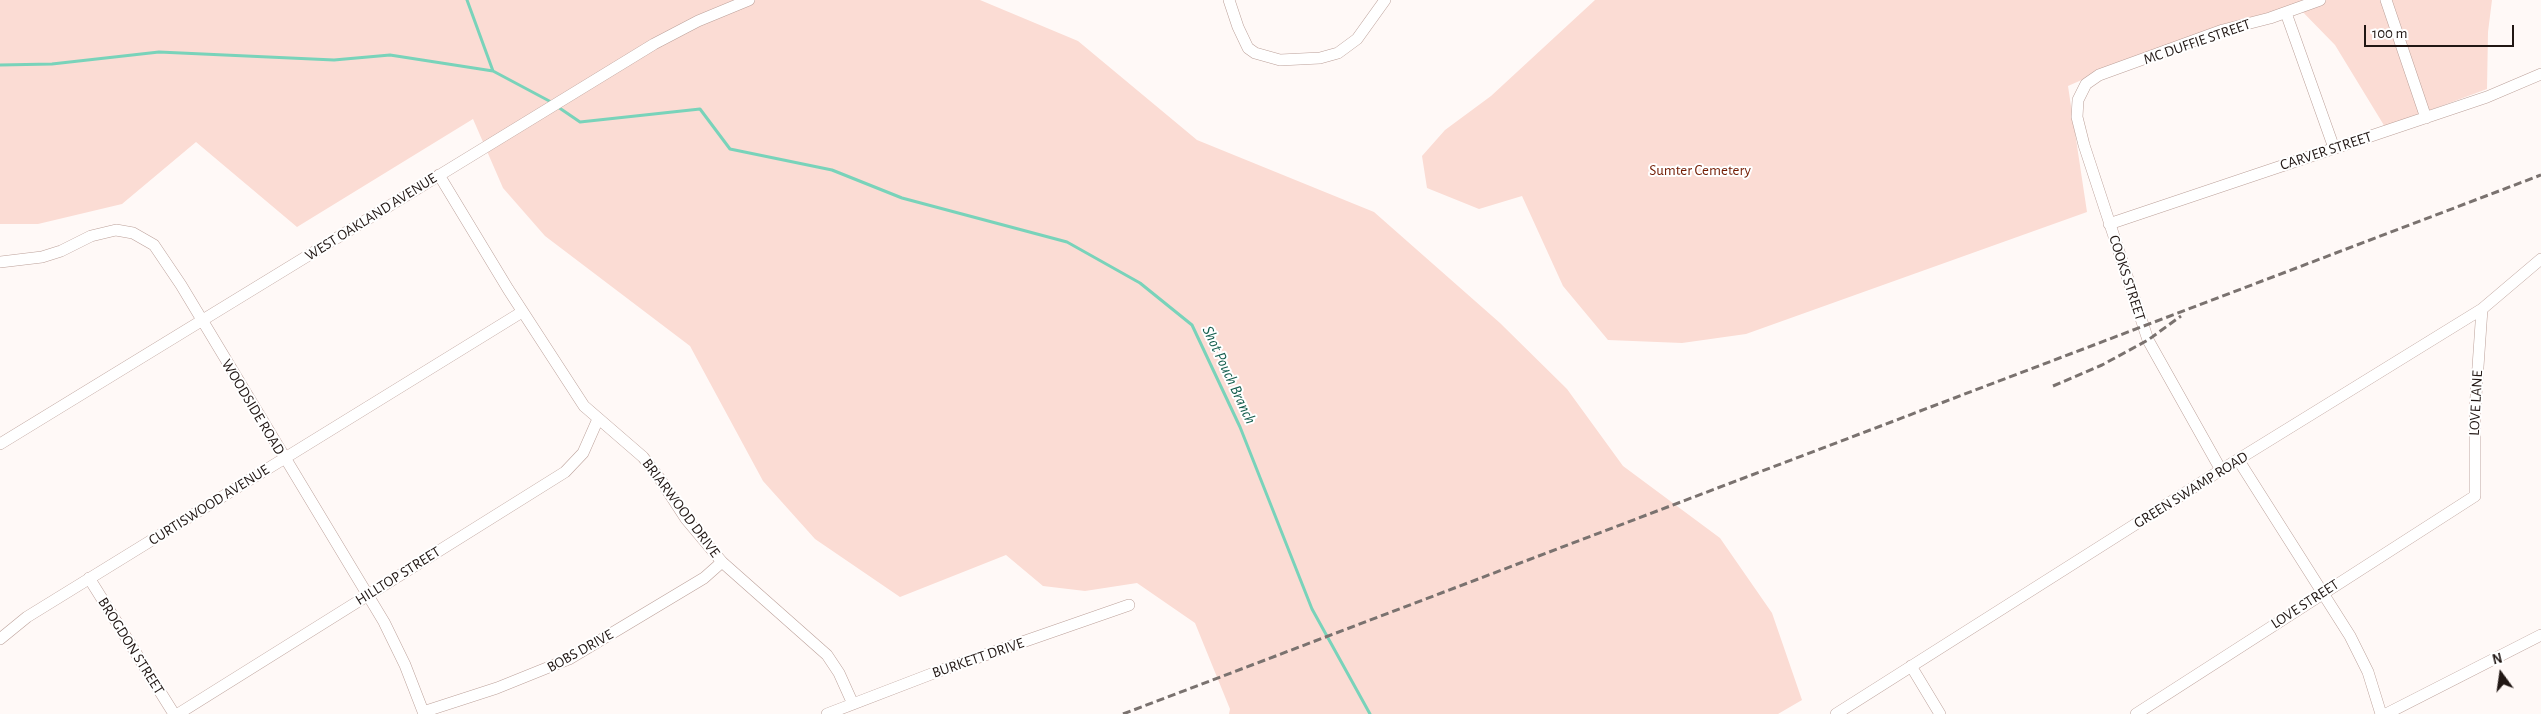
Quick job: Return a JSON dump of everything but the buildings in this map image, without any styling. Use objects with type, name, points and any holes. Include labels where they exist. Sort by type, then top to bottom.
[{"type":"street","name":"WEST OAKLAND AVENUE","points":[[0,444],[202,322],[541,112],[675,32],[749,0]]},
{"type":"street","points":[[1229,0],[1238,27],[1248,48],[1261,56],[1280,60],[1320,58],[1342,50],[1357,39],[1386,0]]},
{"type":"street","name":"MC DUFFIE STREET","points":[[2081,93],[2086,84],[2099,75],[2223,30],[2286,13],[2320,0]]},
{"type":"street","points":[[2386,0],[2426,118]]},
{"type":"street","points":[[2286,13],[2334,148]]},
{"type":"street","name":"CARVER STREET","points":[[2110,224],[2426,118],[2497,93],[2541,74]]},
{"type":"street","name":"COOKS STREET","points":[[2081,93],[2077,117],[2080,130],[2148,340],[2221,470]]},
{"type":"street","name":"BRIARWOOD DRIVE","points":[[439,175],[522,312],[575,394],[598,419],[634,448],[651,466],[686,519],[722,562],[827,655],[839,673],[853,704]]},
{"type":"street","name":"WOODSIDE ROAD","points":[[0,262],[42,257],[100,233],[116,230],[133,233],[154,246],[368,594],[405,665],[423,713]]},
{"type":"street","name":"GREEN SWAMP ROAD","points":[[1836,714],[2221,470],[2239,461],[2482,310],[2541,259]]},
{"type":"street","name":"LOVE LANE","points":[[2475,496],[2474,431],[2482,310]]},
{"type":"street","name":"CURTISWOOD AVENUE","points":[[0,639],[27,617],[89,578],[522,312]]},
{"type":"street","name":"HILLTOP STREET","points":[[178,714],[566,472],[583,453],[598,419]]},
{"type":"street","points":[[2239,461],[2361,657],[2381,714]]},
{"type":"street","name":"LOVE STREET","points":[[2136,714],[2475,496]]},
{"type":"street","name":"BOBS DRIVE","points":[[423,713],[512,683],[569,659],[704,578],[722,562]]},
{"type":"street","name":"BROGDON STREET","points":[[89,578],[174,714]]},
{"type":"street","name":"BURKETT DRIVE","points":[[827,714],[939,671],[1130,605]]},
{"type":"street","points":[[2386,714],[2541,635]]},
{"type":"street","points":[[1912,666],[1940,714]]},
{"type":"green space","points":[[0,0],[980,0],[1078,41],[1197,140],[1374,212],[1500,323],[1567,389],[1623,466],[1720,538],[1772,613],[1802,700],[1778,714],[1229,714],[1230,709],[1195,623],[1137,583],[1085,591],[1043,586],[1006,555],[900,597],[815,539],[763,481],[690,346],[545,236],[503,188],[473,119],[297,227],[196,142],[122,204],[38,224],[0,224]]},
{"type":"green space","name":"Sumter Cemetery","points":[[1595,0],[2492,0],[2488,32],[2487,89],[2385,127],[2335,45],[2295,4],[2136,56],[2068,86],[2087,212],[1746,334],[1682,343],[1608,340],[1563,286],[1522,196],[1479,209],[1427,188],[1422,156],[1445,130],[1491,96]]},
{"type":"waterway","name":"Shot Pouch Branch","points":[[467,0],[493,71]]},
{"type":"waterway","points":[[0,65],[52,64],[159,52],[334,60],[390,55],[493,71],[553,103]]},
{"type":"waterway","name":"Shot Pouch Branch","points":[[558,107],[580,122],[700,109],[730,149],[832,170],[902,198],[1067,242],[1140,283],[1192,325],[1240,427],[1312,609],[1370,714]]},
{"type":"railway","points":[[1123,714],[2541,175]]},
{"type":"railway","points":[[2053,386],[2102,365],[2148,340],[2181,316]]}]
